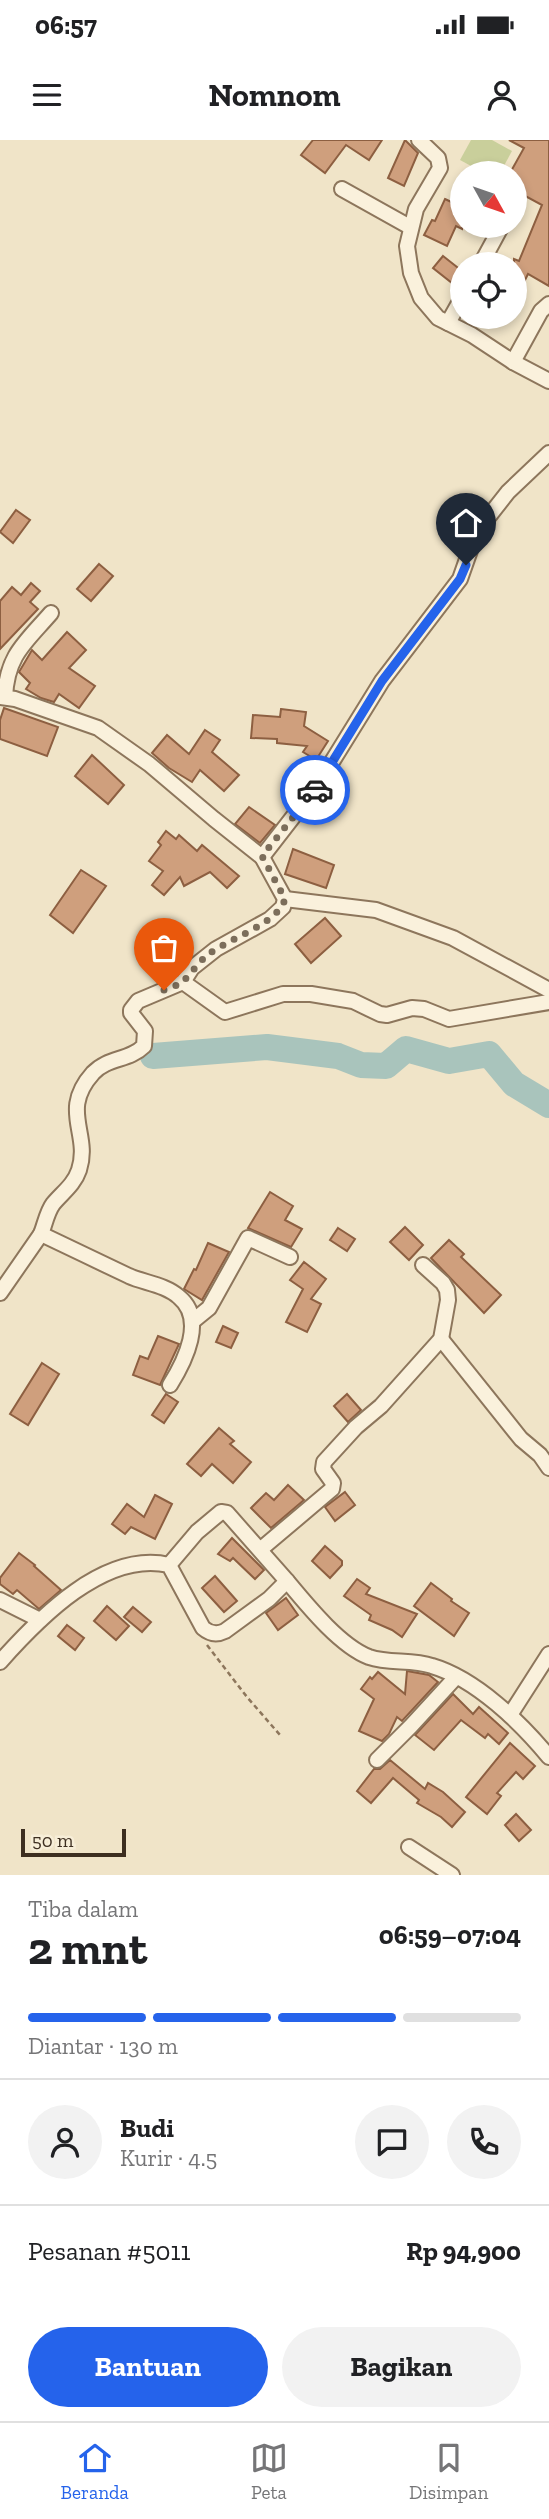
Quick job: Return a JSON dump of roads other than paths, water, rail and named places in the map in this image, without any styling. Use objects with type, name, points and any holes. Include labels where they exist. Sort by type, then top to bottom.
[{"type":"street","points":[[419,140],[438,158],[440,172],[423,195],[410,227],[407,253],[414,283],[421,298],[430,311],[448,323],[549,381]]},
{"type":"street","points":[[342,189],[410,227]]},
{"type":"street","points":[[513,362],[541,311],[549,304]]},
{"type":"street","points":[[448,323],[450,319]]},
{"type":"street","points":[[262,856],[317,786],[382,681],[460,579],[473,542],[486,520],[508,492],[549,453]]},
{"type":"street","points":[[0,1293],[41,1234],[49,1210],[71,1185],[79,1171],[81,1159],[76,1107],[78,1095],[94,1072],[108,1061],[131,1055],[144,1046],[145,1031],[131,1013],[133,1006],[183,982],[192,968],[216,949],[270,919],[283,906],[285,899],[262,856],[149,764],[98,728],[57,712],[2,697],[13,658],[51,613]]},
{"type":"street","points":[[285,899],[376,910],[453,938],[549,990]]},
{"type":"street","points":[[183,982],[225,1012],[283,994],[342,998],[387,1014],[402,1009],[424,1009],[449,1019],[549,1002]]},
{"type":"street","points":[[41,1234],[178,1296],[188,1306],[194,1321]]},
{"type":"street","points":[[170,1385],[182,1362],[194,1321],[209,1308],[248,1238],[290,1258]]},
{"type":"street","points":[[261,1549],[332,1489],[333,1483],[323,1469],[324,1462],[356,1427],[381,1406],[441,1339],[448,1300],[447,1290],[423,1265]]},
{"type":"street","points":[[441,1339],[521,1439],[540,1455],[549,1468]]},
{"type":"street","points":[[169,1565],[197,1532],[221,1512],[227,1513],[342,1639],[368,1657],[432,1665],[456,1677],[510,1715],[549,1757]]},
{"type":"street","points":[[0,1662],[40,1620],[71,1594],[97,1578],[141,1563],[153,1561],[169,1565],[203,1628],[209,1633],[219,1634],[225,1631],[269,1599],[287,1581]]},
{"type":"street","points":[[0,1600],[40,1620]]},
{"type":"street","points":[[510,1715],[549,1654]]},
{"type":"street","points":[[377,1760],[456,1677]]},
{"type":"street","points":[[409,1847],[452,1875]]},
{"type":"waterway","points":[[153,1056],[267,1047],[338,1056],[361,1065],[386,1066],[406,1049],[449,1061],[489,1054],[514,1084],[549,1105]]}]
